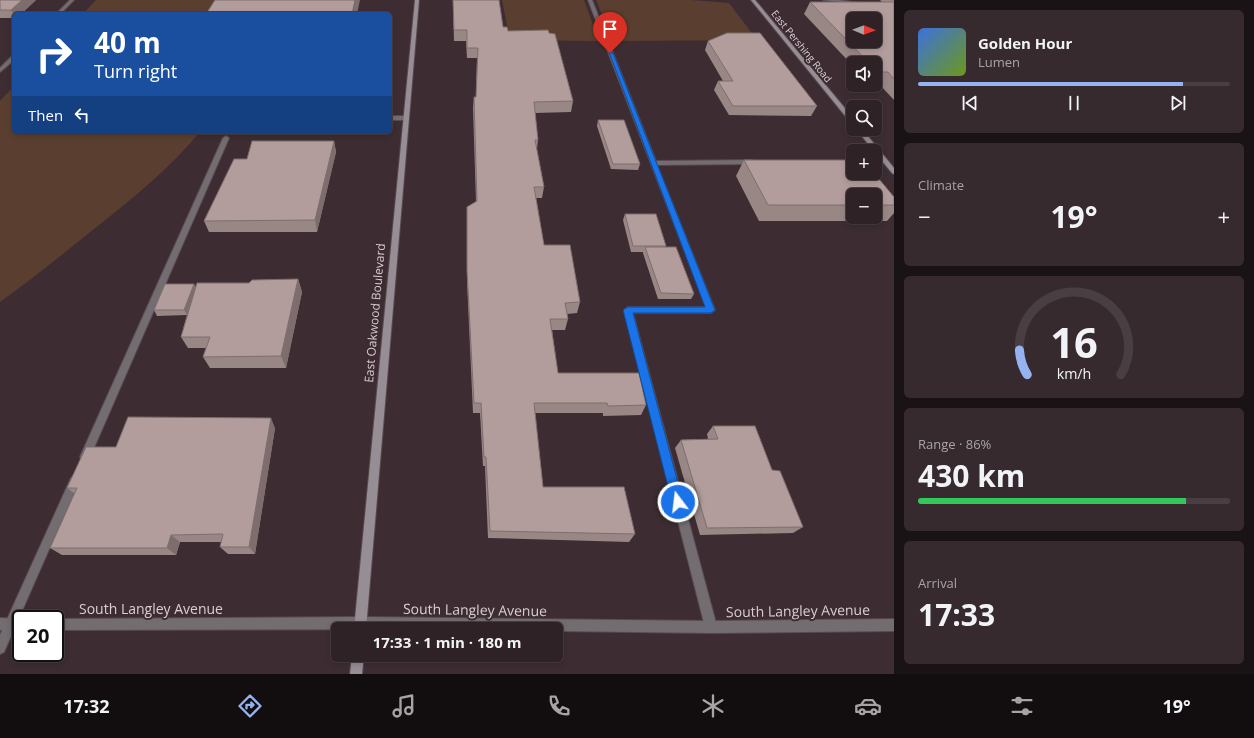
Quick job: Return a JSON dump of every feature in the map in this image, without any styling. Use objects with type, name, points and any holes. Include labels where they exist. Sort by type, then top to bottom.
[{"type":"street","points":[[60,12],[72,0]]},
{"type":"street","name":"East Oakwood Boulevard","points":[[360,622],[417,0]]},
{"type":"street","points":[[590,0],[711,310],[628,310],[711,627]]},
{"type":"street","name":"East Pershing Road","points":[[753,0],[846,113]]},
{"type":"street","points":[[825,0],[864,3]]},
{"type":"street","points":[[0,71],[12,59]]},
{"type":"street","points":[[392,118],[406,118]]},
{"type":"street","points":[[865,136],[894,172]]},
{"type":"street","points":[[0,648],[226,138]]},
{"type":"street","points":[[653,163],[756,162]]},
{"type":"street","name":"South Langley Avenue","points":[[64,624],[331,626]]},
{"type":"street","name":"South Langley Avenue","points":[[563,627],[894,625]]},
{"type":"street","points":[[356,674],[357,662]]},
{"type":"shaded area","points":[[96,0],[270,0],[265,12],[85,12]]},
{"type":"shaded area","points":[[502,0],[584,0],[599,41],[510,40]]},
{"type":"shaded area","points":[[596,0],[691,0],[729,3],[757,40],[613,41]]},
{"type":"shaded area","points":[[12,88],[12,134],[198,134],[176,159],[136,195],[0,302],[0,101]]},
{"type":"building","points":[[0,0],[22,0],[11,10],[0,10]]},
{"type":"building","points":[[215,0],[355,0],[352,12],[207,12]]},
{"type":"building","points":[[453,0],[499,0],[503,27],[507,27],[508,31],[548,30],[549,33],[555,34],[573,101],[534,102],[538,140],[535,140],[544,187],[534,187],[544,245],[570,245],[580,302],[565,303],[568,319],[550,319],[558,373],[639,373],[646,405],[608,406],[607,403],[534,403],[543,487],[624,487],[635,534],[490,531],[486,457],[484,457],[481,403],[474,403],[467,270],[467,207],[477,201],[474,97],[476,97],[478,48],[467,48],[467,30],[454,30]]},
{"type":"building","points":[[810,2],[894,2],[894,79],[888,72],[882,72],[882,56],[862,56],[854,48],[882,48],[882,12],[846,12],[846,39]]},
{"type":"building","points":[[727,33],[760,33],[817,106],[733,106],[718,81],[733,81],[708,41]]},
{"type":"building","points":[[598,120],[624,120],[640,164],[613,164]]},
{"type":"building","points":[[252,141],[334,141],[315,220],[204,221],[234,159],[247,159]]},
{"type":"building","points":[[744,160],[846,160],[846,180],[880,180],[894,197],[894,205],[882,205],[882,188],[846,188],[846,205],[768,205]]},
{"type":"building","points":[[625,214],[656,214],[666,246],[633,246]]},
{"type":"building","points":[[645,247],[676,247],[694,294],[661,293]]},
{"type":"building","points":[[298,279],[281,356],[203,357],[210,337],[181,337],[197,283],[249,283],[252,280]]},
{"type":"building","points":[[165,284],[194,284],[184,310],[154,310]]},
{"type":"building","points":[[128,417],[271,418],[249,547],[220,547],[223,534],[171,535],[167,548],[50,548],[77,488],[67,488],[86,447],[116,447]]},
{"type":"building","points":[[713,426],[755,426],[772,470],[780,471],[803,527],[707,528],[681,440],[718,439]]},
{"type":"route","points":[[610,53],[711,310],[628,310],[678,502]]}]
